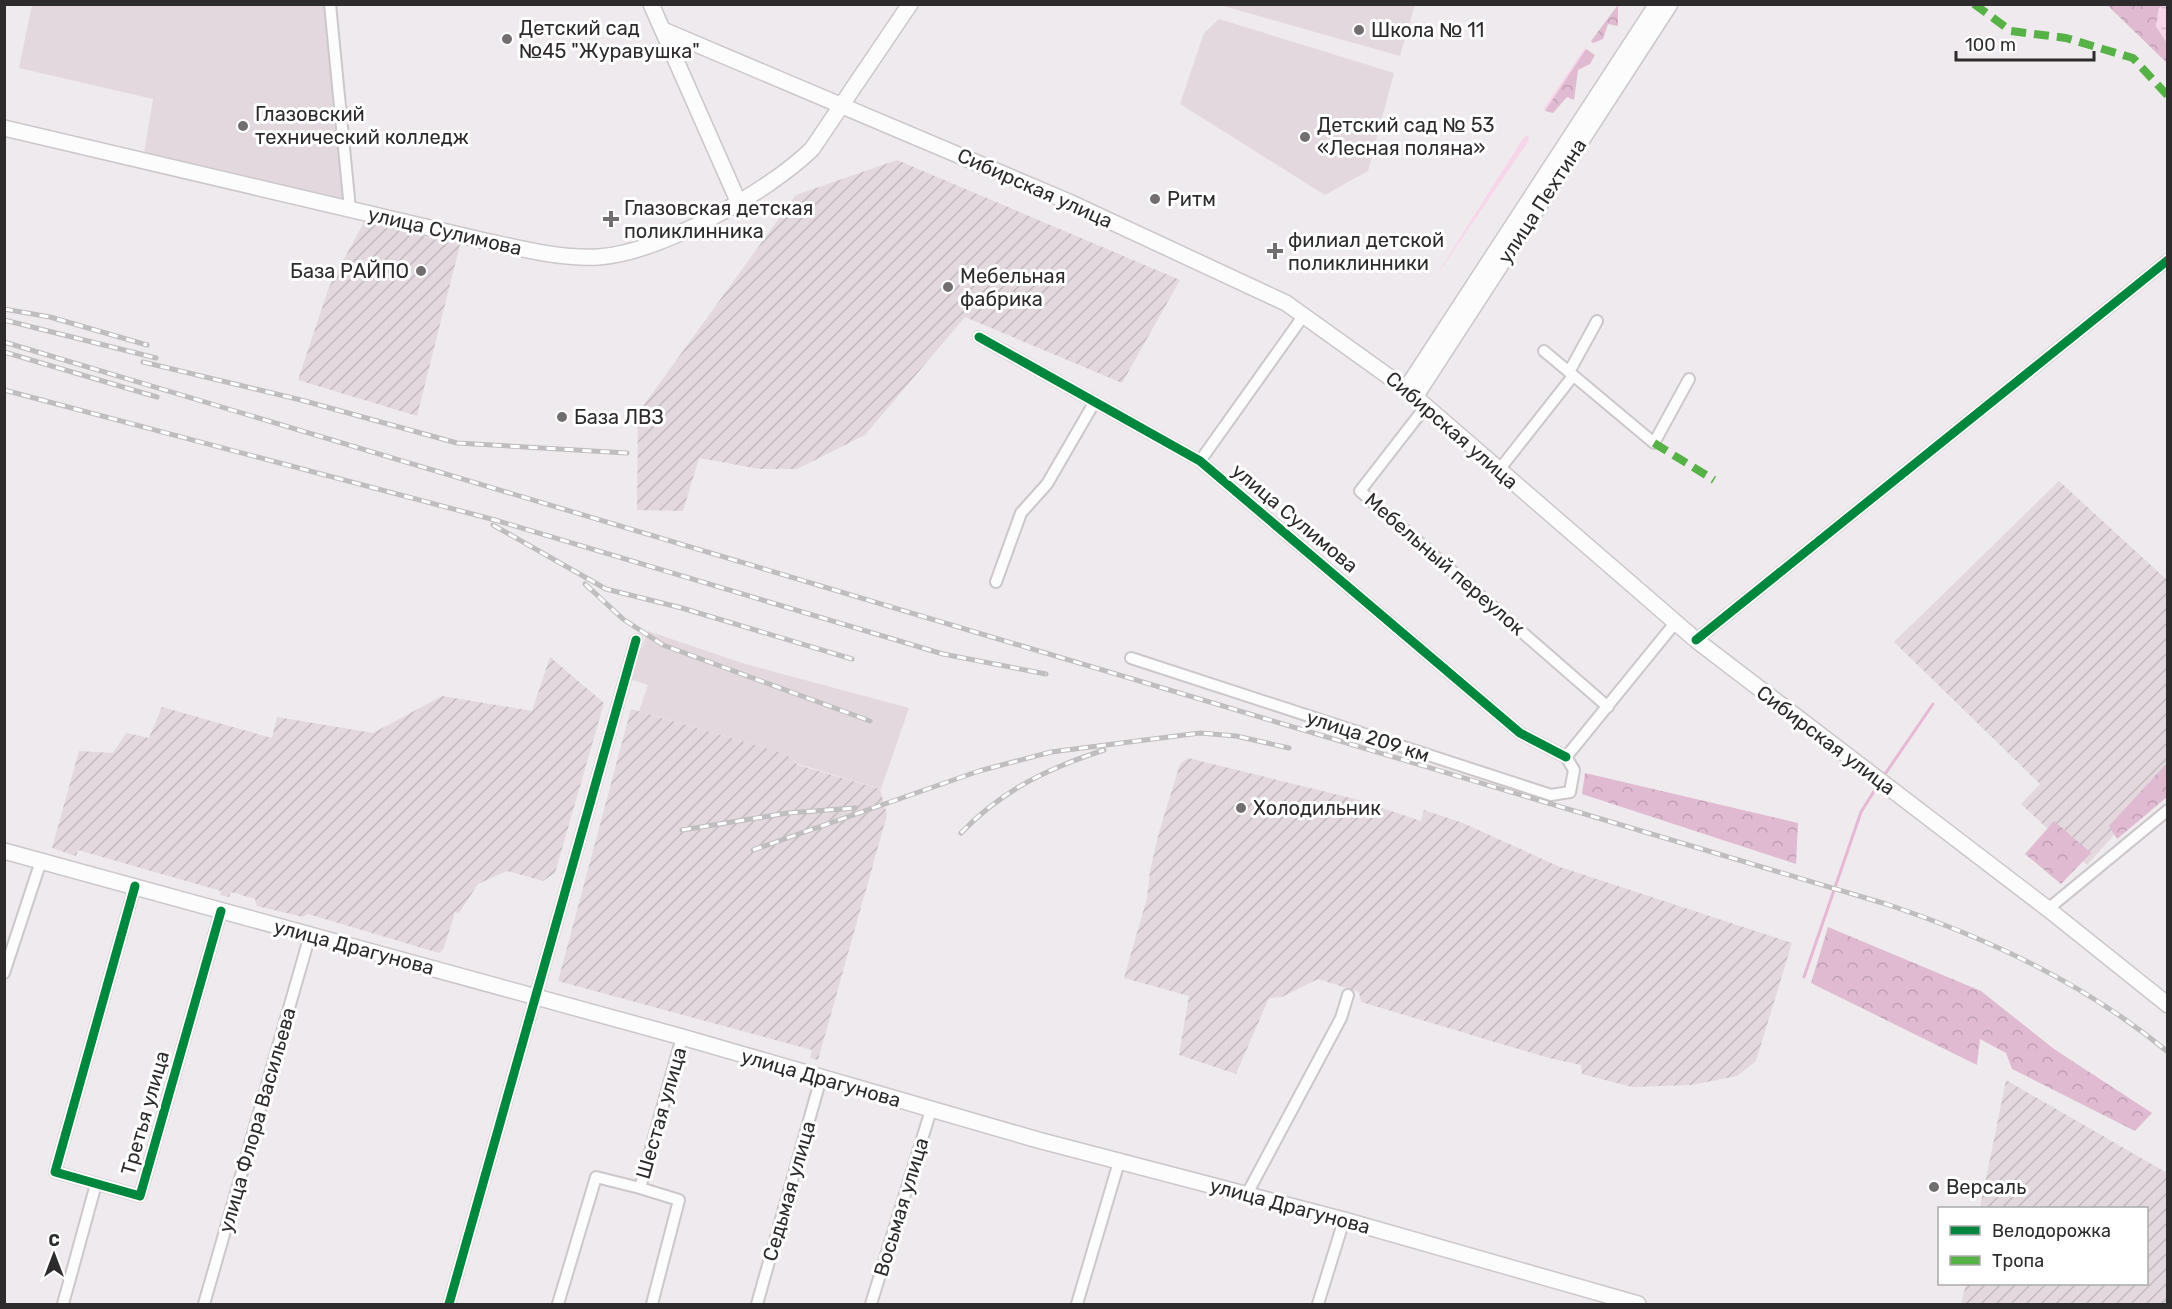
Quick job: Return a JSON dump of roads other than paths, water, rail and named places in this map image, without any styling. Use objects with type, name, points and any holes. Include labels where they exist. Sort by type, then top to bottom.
[{"type":"main road","points":[[651,4],[738,201]]},
{"type":"main road","name":"улица Сулимова","points":[[4,128],[493,243],[581,257],[632,251],[679,232],[738,201],[798,163],[812,149],[910,4]]},
{"type":"main road","name":"улица Пехтина","points":[[1416,397],[1657,4]]},
{"type":"main road","name":"улица Пехтина","points":[[1416,397],[1670,4]]},
{"type":"main road","name":"Сибирская улица","points":[[663,30],[1070,202],[1286,303],[1416,397],[1696,640],[2048,909],[2168,1005]]},
{"type":"main road","name":"улица Драгунова","points":[[4,851],[682,1037],[1119,1162],[1344,1220],[1638,1305]]},
{"type":"street","points":[[330,4],[350,209]]},
{"type":"street","points":[[1696,640],[2168,260]]},
{"type":"street","points":[[1200,461],[1304,315]]},
{"type":"street","points":[[1499,470],[1571,374],[1597,321]]},
{"type":"street","name":"улица Сулимова","points":[[979,337],[1200,461],[1520,733],[1566,757]]},
{"type":"street","points":[[1544,351],[1654,443],[1689,379]]},
{"type":"street","name":"Мебельный переулок","points":[[1416,397],[1360,491],[1608,707]]},
{"type":"street","points":[[996,582],[1021,513],[1047,484],[1094,403]]},
{"type":"street","points":[[1566,757],[1675,623]]},
{"type":"street","points":[[449,1305],[636,640]]},
{"type":"street","name":"улица 209 км","points":[[1131,658],[1551,795],[1570,792],[1574,770],[1566,757]]},
{"type":"street","points":[[2048,909],[2168,810]]},
{"type":"street","points":[[4,973],[41,861]]},
{"type":"street","name":"Третья улица","points":[[135,886],[55,1172],[96,1184],[140,1196],[221,911]]},
{"type":"street","name":"улица Флора Васильева","points":[[204,1305],[310,935]]},
{"type":"street","points":[[1247,1194],[1341,1018],[1348,995]]},
{"type":"street","name":"Шестая улица","points":[[640,1188],[682,1037]]},
{"type":"street","name":"Седьмая улица","points":[[757,1305],[822,1078]]},
{"type":"street","name":"Восьмая улица","points":[[871,1305],[931,1110]]},
{"type":"street","points":[[1077,1305],[1119,1162]]},
{"type":"street","name":"Шестая улица","points":[[558,1305],[596,1177],[679,1200],[652,1305]]},
{"type":"street","name":"Третья улица","points":[[63,1305],[96,1184]]},
{"type":"street","points":[[1318,1305],[1344,1220]]},
{"type":"waterway","points":[[1883,777],[1933,704]]},
{"type":"waterway","points":[[1804,977],[1861,812],[1878,785]]},
{"type":"railway","points":[[4,309],[50,317],[147,345]]},
{"type":"railway","points":[[4,320],[156,358]]},
{"type":"railway","points":[[4,342],[1886,904],[1961,932],[2034,965],[2103,1005],[2168,1052]]},
{"type":"railway","points":[[4,352],[157,397]]},
{"type":"railway","points":[[143,362],[301,400],[457,443],[627,453]]},
{"type":"railway","points":[[4,390],[495,520],[943,654],[1046,674]]},
{"type":"railway","points":[[493,525],[606,589],[682,608],[852,659]]},
{"type":"railway","points":[[585,584],[623,619],[663,645],[870,721]]},
{"type":"railway","points":[[753,850],[979,771],[1051,752],[1200,733],[1236,736],[1289,748]]},
{"type":"railway","points":[[961,833],[993,804],[1027,782],[1104,750]]},
{"type":"railway","points":[[682,830],[788,813],[855,808]]},
{"type":"place","name":"Школа № 11","points":[[1359,30]]},
{"type":"place","name":"Детский сад №45 \"Журавушка\"","points":[[507,39]]},
{"type":"place","name":"Глазовский технический колледж","points":[[243,126]]},
{"type":"place","name":"Детский сад № 53 «Лесная поляна»","points":[[1305,137]]},
{"type":"place","name":"Ритм","points":[[1155,199]]},
{"type":"place","name":"Глазовская детская поликлинника","points":[[611,219]]},
{"type":"place","name":"филиал детской поликлинники","points":[[1275,251]]},
{"type":"place","name":"База РАЙПО","points":[[421,271]]},
{"type":"place","name":"Мебельная фабрика","points":[[948,287]]},
{"type":"place","name":"База ЛВЗ","points":[[562,417]]},
{"type":"place","name":"Холодильник","points":[[1241,808]]},
{"type":"place","name":"Версаль","points":[[1934,1187]]}]
